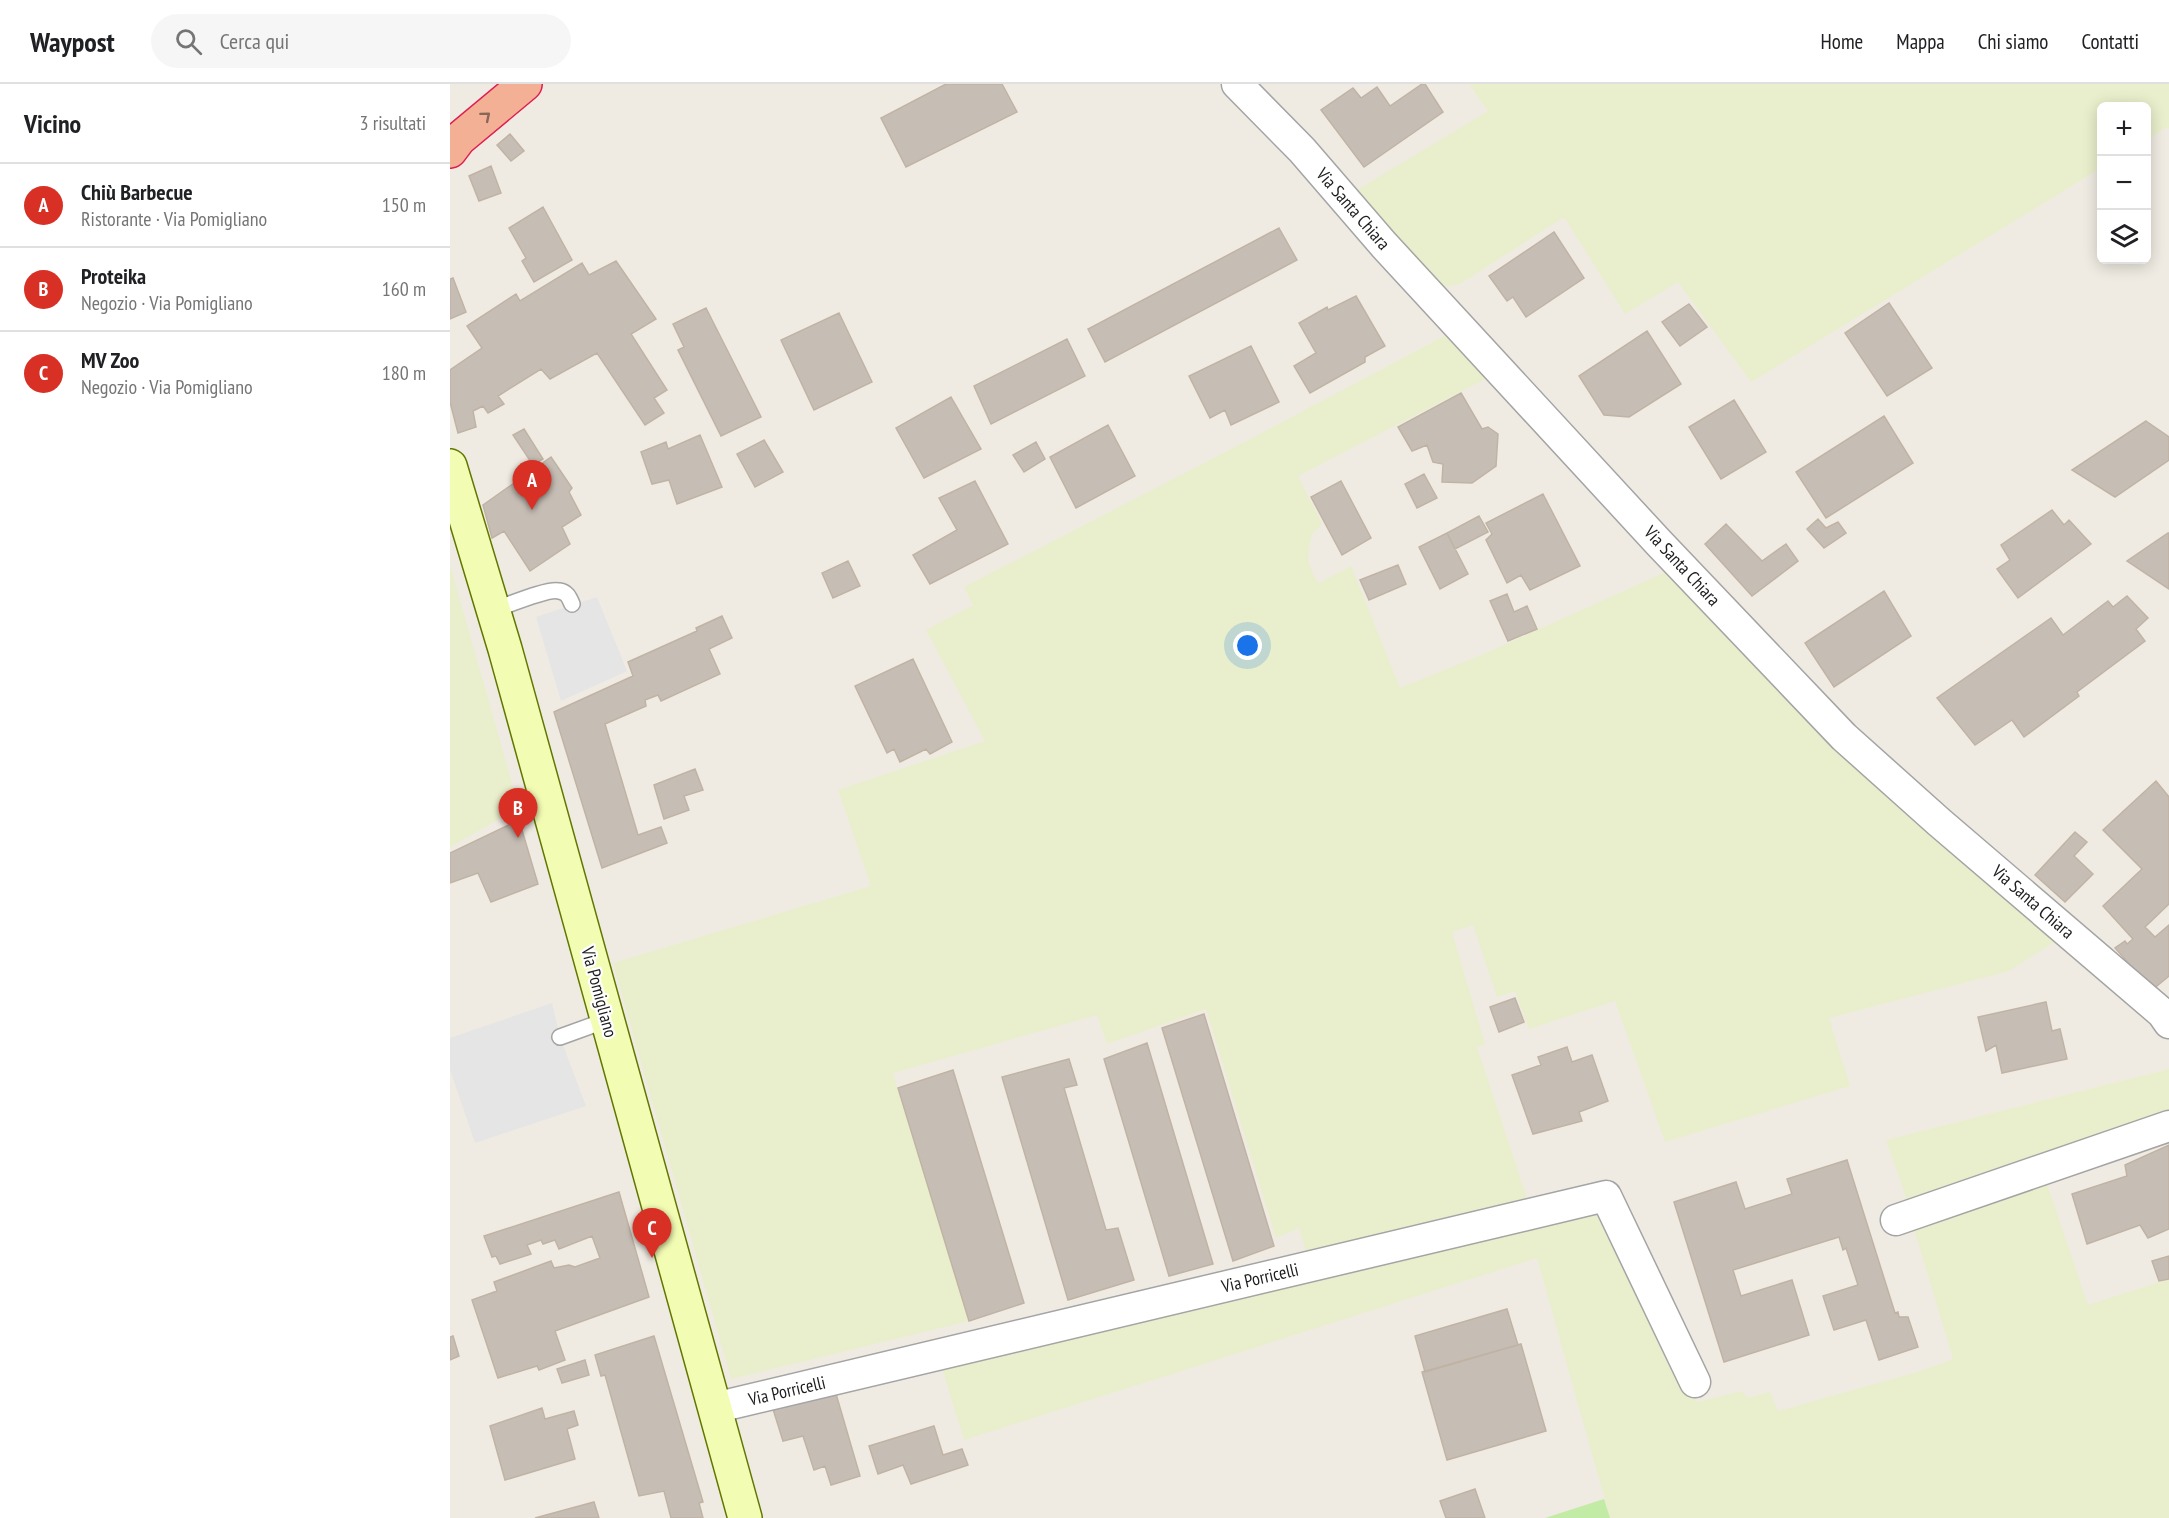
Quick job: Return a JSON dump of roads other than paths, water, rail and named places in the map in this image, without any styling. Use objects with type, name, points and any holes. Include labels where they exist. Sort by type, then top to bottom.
[{"type":"highway","points":[[450,151],[459,140],[525,84]]},
{"type":"main road","name":"Via Pomigliano","points":[[450,466],[493,610],[745,1518]]},
{"type":"street","name":"Via Santa Chiara","points":[[1237,84],[1302,150],[1384,245],[1659,543],[1844,736],[1939,822],[2167,1015]]},
{"type":"street","points":[[1896,1220],[2169,1126]]},
{"type":"street","name":"Via Porricelli","points":[[714,1408],[1605,1196],[1695,1382]]},
{"type":"lane","points":[[493,610],[549,591],[560,591],[568,596],[572,604]]},
{"type":"lane","points":[[560,1037],[607,1020]]},
{"type":"place","name":"Chiù Barbecue","points":[[532,510]]},
{"type":"place","name":"Proteika","points":[[518,838]]},
{"type":"place","name":"MV Zoo","points":[[652,1258]]}]
